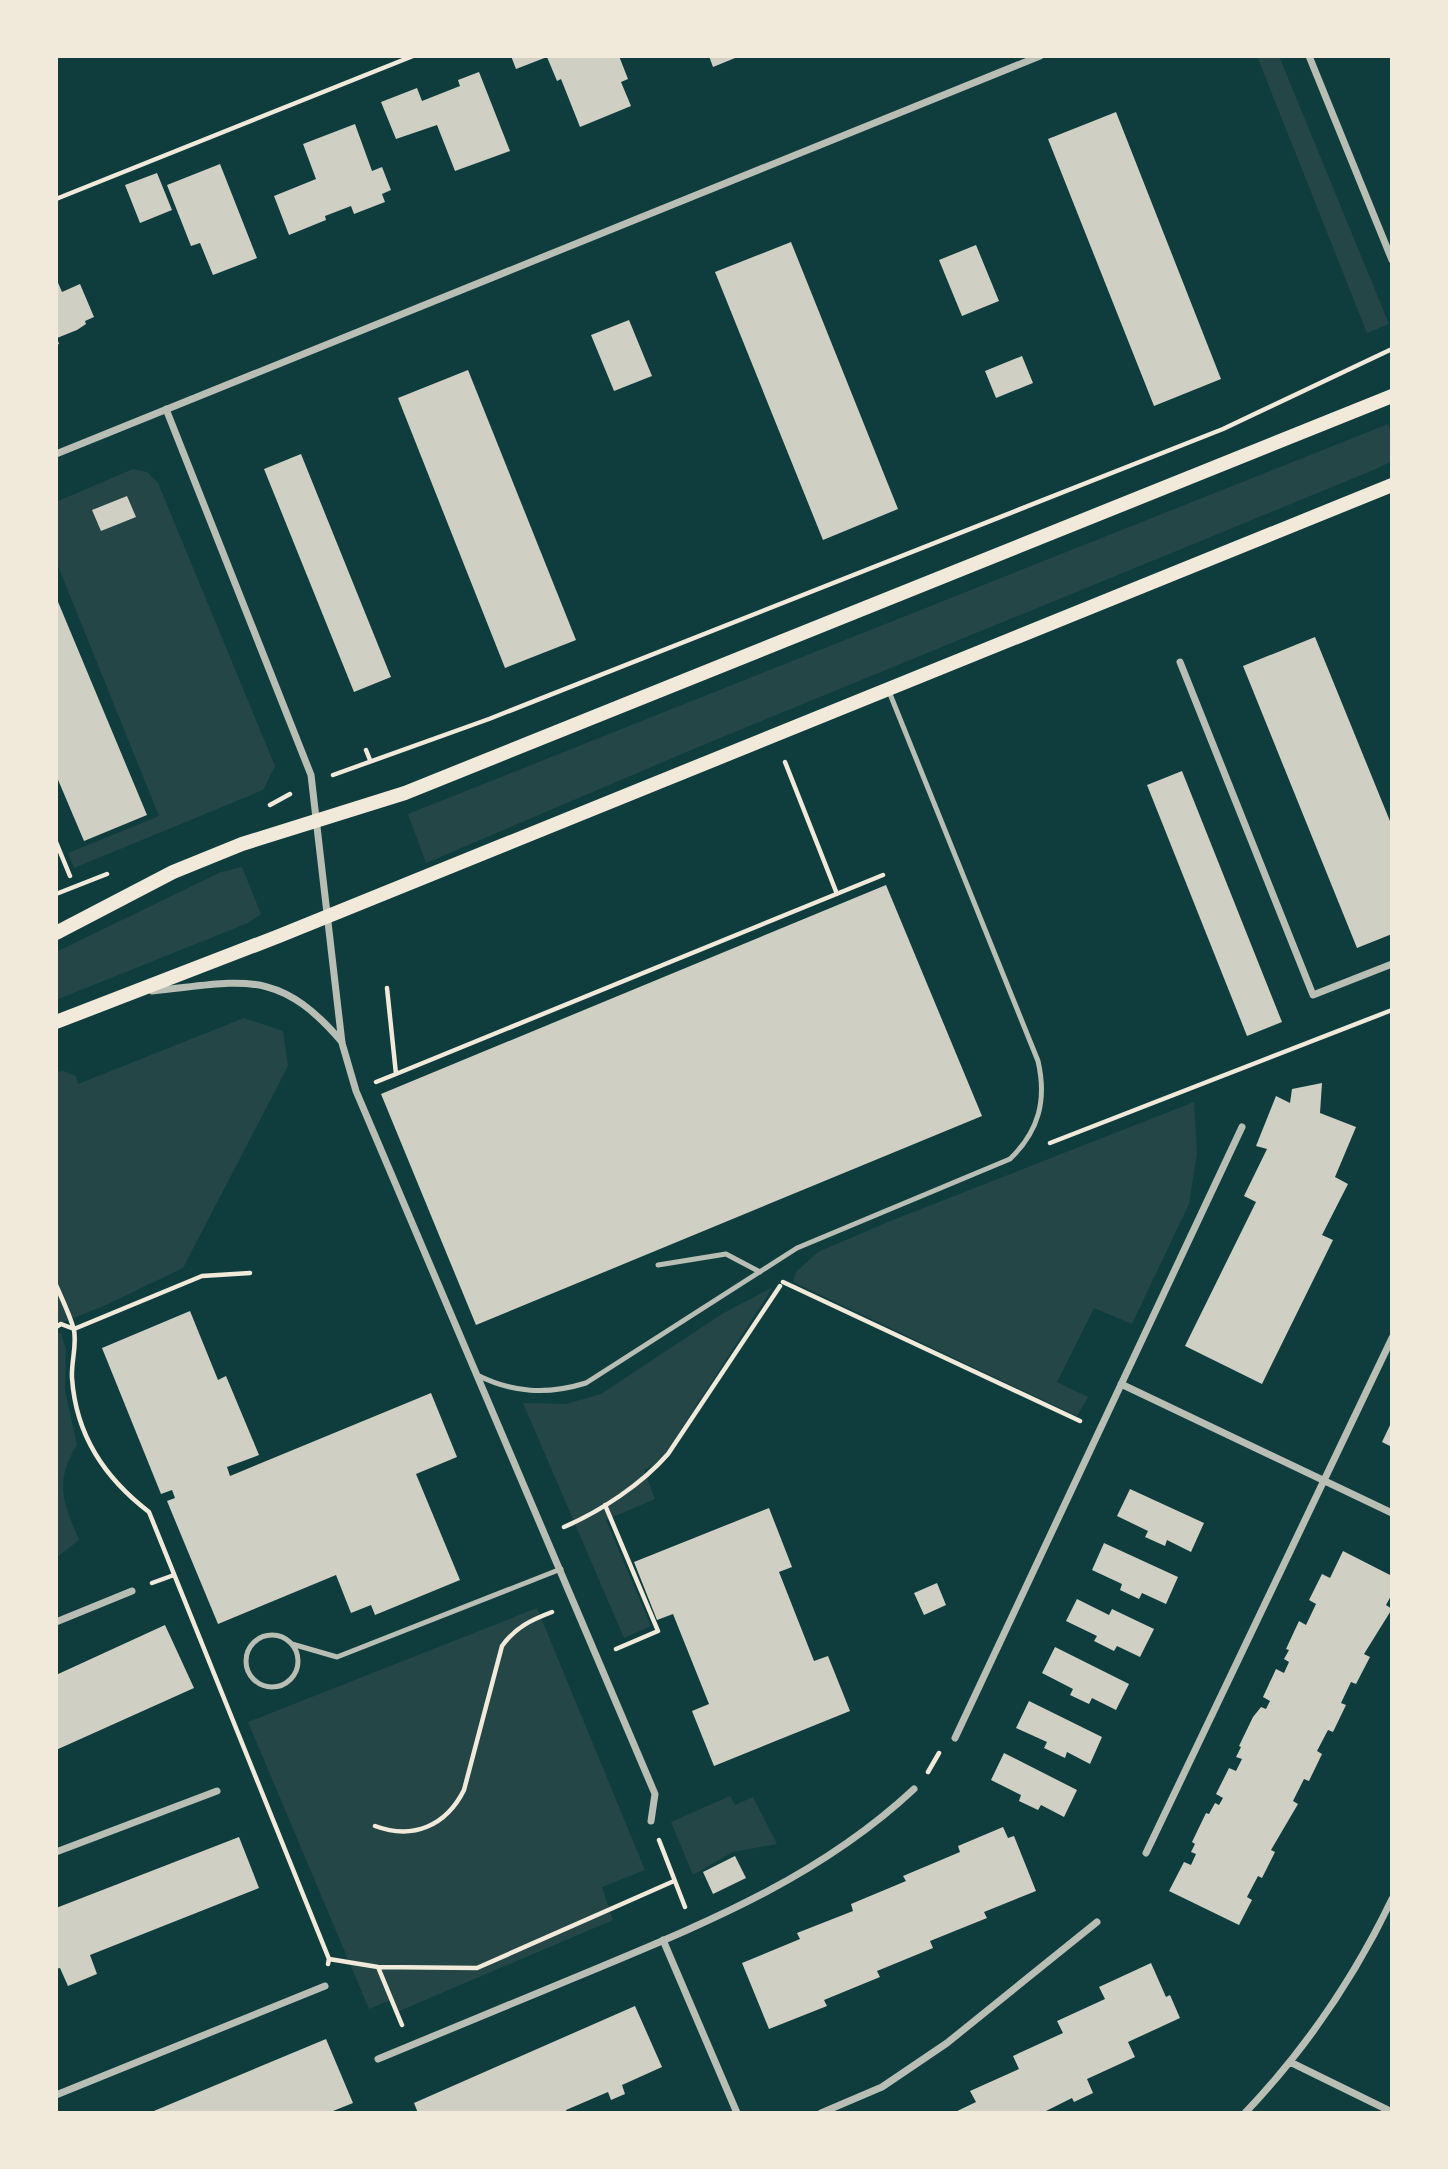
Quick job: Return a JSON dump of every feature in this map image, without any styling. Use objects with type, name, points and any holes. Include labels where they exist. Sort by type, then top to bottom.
[{"type":"main road","points":[[56,933],[173,872],[242,844],[424,785],[1392,396]]},
{"type":"main road","points":[[56,1022],[328,916],[1392,485]]},
{"type":"street","points":[[56,454],[1040,56]]},
{"type":"street","points":[[1309,56],[1392,260]]},
{"type":"street","points":[[166,409],[305,758],[312,783],[342,1043],[356,1091],[655,1794],[651,1821]]},
{"type":"street","points":[[1180,662],[1313,995],[1392,964]]},
{"type":"street","points":[[134,992],[249,981],[299,999],[315,1012],[342,1043]]},
{"type":"street","points":[[955,1738],[1242,1127]]},
{"type":"street","points":[[1146,1853],[1392,1338]]},
{"type":"street","points":[[1121,1384],[1392,1513]]},
{"type":"street","points":[[56,1622],[132,1591]]},
{"type":"street","points":[[378,2059],[663,1940],[767,1893],[830,1857],[876,1824],[914,1789]]},
{"type":"street","points":[[56,1852],[217,1791]]},
{"type":"street","points":[[1245,2113],[1290,2062],[1341,1986],[1392,1899]]},
{"type":"street","points":[[821,2113],[882,2087],[947,2043],[1097,1922]]},
{"type":"street","points":[[663,1940],[737,2113]]},
{"type":"street","points":[[56,2095],[325,1986]]},
{"type":"street","points":[[1290,2062],[1392,2112]]},
{"type":"lane","points":[[477,1375],[503,1386],[525,1391],[548,1391],[586,1383],[797,1248],[1010,1159],[1023,1146],[1040,1114],[1043,1096],[1038,1061],[888,689]]},
{"type":"lane","points":[[658,1265],[726,1254],[760,1272]]},
{"type":"lane","points":[[292,1644],[299,1661],[292,1678],[278,1687],[260,1685],[253,1680],[245,1661],[254,1642],[269,1635],[278,1635],[292,1644],[337,1657],[561,1569]]},
{"type":"path","points":[[56,199],[399,59],[414,56]]},
{"type":"path","points":[[268,806],[312,783],[370,760],[489,719],[1223,429],[1392,349]]},
{"type":"path","points":[[366,750],[370,760]]},
{"type":"path","points":[[785,762],[837,894]]},
{"type":"path","points":[[56,842],[70,876]]},
{"type":"path","points":[[56,894],[115,870]]},
{"type":"path","points":[[372,1084],[883,875]]},
{"type":"path","points":[[387,988],[396,1074]]},
{"type":"path","points":[[1010,1159],[1392,1010]]},
{"type":"path","points":[[760,1272],[1100,1430]]},
{"type":"path","points":[[56,1326],[61,1324],[74,1329],[202,1276],[250,1273]]},
{"type":"path","points":[[546,1534],[605,1505],[653,1471],[668,1454],[783,1282]]},
{"type":"path","points":[[56,1285],[74,1329],[73,1394],[89,1446],[105,1472],[125,1494],[149,1512],[328,1959],[378,1967],[477,1968],[674,1881]]},
{"type":"path","points":[[598,1656],[659,1631],[605,1505]]},
{"type":"path","points":[[375,1826],[405,1833],[420,1830],[447,1816],[464,1790],[502,1646],[515,1630],[530,1619],[576,1603]]},
{"type":"path","points":[[926,1774],[936,1759]]},
{"type":"path","points":[[651,1821],[693,1927]]},
{"type":"path","points":[[378,1967],[411,2046]]},
{"type":"shaded area","points":[[1257,56],[1279,56],[1389,324],[1367,333]]},
{"type":"shaded area","points":[[1388,424],[1392,434],[1392,461],[1376,469],[703,745],[426,863],[408,814]]},
{"type":"shaded area","points":[[133,469],[147,472],[158,483],[275,766],[263,790],[74,868],[68,853],[159,816],[56,561],[56,502]]},
{"type":"shaded area","points":[[242,867],[261,914],[248,923],[56,1000],[56,952],[221,872]]},
{"type":"shaded area","points":[[244,1018],[283,1031],[288,1066],[183,1268],[106,1305],[56,1325],[56,1072],[63,1071],[76,1076],[78,1084]]},
{"type":"shaded area","points":[[1194,1102],[1197,1153],[1189,1204],[1132,1324],[1094,1308],[1057,1382],[1088,1397],[1077,1416],[793,1282],[796,1272],[818,1252]]},
{"type":"shaded area","points":[[773,1287],[659,1463],[644,1470],[655,1499],[606,1520],[651,1626],[624,1638],[523,1403],[566,1404],[601,1394],[722,1314]]},
{"type":"shaded area","points":[[61,1333],[66,1350],[65,1391],[77,1445],[65,1470],[63,1492],[79,1540],[56,1558],[56,1334]]},
{"type":"shaded area","points":[[537,1608],[645,1870],[602,1887],[613,1920],[397,2012],[393,1999],[369,2009],[248,1722]]},
{"type":"shaded area","points":[[730,1796],[735,1805],[753,1797],[777,1844],[733,1852],[693,1875],[671,1822]]},
{"type":"building","points":[[511,56],[619,56],[628,79],[621,82],[631,106],[580,127],[561,79],[557,81],[547,57],[516,69]]},
{"type":"building","points":[[709,56],[740,56],[713,67]]},
{"type":"building","points":[[479,72],[510,151],[455,171],[437,125],[396,139],[381,102],[417,88],[422,101],[460,86],[458,80]]},
{"type":"building","points":[[1116,112],[1221,379],[1154,406],[1048,139]]},
{"type":"building","points":[[355,124],[372,171],[382,167],[391,190],[382,194],[385,202],[354,214],[351,206],[289,235],[274,196],[316,179],[303,144]]},
{"type":"building","points":[[220,164],[257,258],[213,275],[200,243],[191,246],[167,185]]},
{"type":"building","points":[[157,173],[172,210],[140,223],[125,185]]},
{"type":"building","points":[[791,242],[898,509],[823,540],[715,272]]},
{"type":"building","points":[[976,245],[999,301],[962,316],[939,260]]},
{"type":"building","points":[[56,278],[62,292],[80,284],[94,317],[85,321],[86,324],[77,330],[57,338],[59,344],[56,345]]},
{"type":"building","points":[[629,320],[652,376],[614,391],[591,335]]},
{"type":"building","points":[[1022,356],[1033,383],[996,398],[985,371]]},
{"type":"building","points":[[468,370],[576,640],[505,668],[398,398]]},
{"type":"building","points":[[301,454],[391,677],[354,692],[264,469]]},
{"type":"building","points":[[127,496],[136,517],[101,531],[92,510]]},
{"type":"building","points":[[56,597],[147,815],[84,841],[56,775]]},
{"type":"building","points":[[1315,637],[1392,826],[1392,934],[1357,948],[1243,666]]},
{"type":"building","points":[[1182,771],[1282,1022],[1247,1036],[1147,785]]},
{"type":"building","points":[[886,885],[982,1116],[476,1325],[381,1094]]},
{"type":"building","points":[[1322,1083],[1320,1113],[1356,1127],[1335,1177],[1348,1184],[1322,1235],[1333,1240],[1262,1384],[1185,1346],[1256,1202],[1244,1196],[1267,1149],[1256,1146],[1276,1096],[1290,1103],[1292,1089]]},
{"type":"building","points":[[190,1311],[218,1380],[226,1376],[259,1455],[227,1467],[230,1476],[431,1393],[457,1457],[416,1474],[460,1580],[375,1615],[371,1605],[351,1613],[336,1575],[218,1624],[167,1501],[175,1498],[172,1490],[161,1494],[102,1348]]},
{"type":"building","points":[[1392,1421],[1392,1447],[1382,1442]]},
{"type":"building","points":[[1130,1489],[1204,1523],[1191,1552],[1167,1540],[1165,1546],[1145,1537],[1148,1531],[1117,1516]]},
{"type":"building","points":[[769,1508],[792,1567],[779,1572],[814,1661],[828,1656],[850,1711],[714,1766],[692,1711],[709,1704],[673,1614],[657,1620],[634,1562]]},
{"type":"building","points":[[1104,1543],[1178,1577],[1166,1604],[1142,1593],[1139,1599],[1120,1590],[1122,1584],[1092,1570]]},
{"type":"building","points":[[1343,1551],[1392,1576],[1392,1594],[1386,1605],[1392,1609],[1364,1654],[1370,1657],[1356,1684],[1351,1682],[1341,1703],[1346,1705],[1333,1732],[1328,1730],[1317,1751],[1322,1754],[1309,1781],[1304,1779],[1293,1801],[1298,1804],[1271,1850],[1275,1852],[1262,1878],[1258,1876],[1247,1897],[1252,1900],[1239,1925],[1169,1891],[1184,1862],[1191,1865],[1196,1854],[1191,1852],[1195,1844],[1192,1842],[1206,1813],[1209,1814],[1215,1803],[1219,1805],[1223,1798],[1216,1794],[1229,1768],[1236,1771],[1242,1759],[1236,1757],[1241,1747],[1239,1746],[1253,1717],[1261,1707],[1266,1709],[1270,1701],[1263,1697],[1276,1669],[1284,1673],[1289,1662],[1284,1659],[1289,1650],[1286,1649],[1299,1621],[1306,1625],[1316,1604],[1309,1600],[1322,1574],[1330,1578]]},
{"type":"building","points":[[937,1583],[946,1605],[924,1615],[914,1593]]},
{"type":"building","points":[[1077,1599],[1109,1615],[1112,1609],[1154,1629],[1140,1657],[1117,1646],[1114,1651],[1094,1641],[1097,1636],[1066,1621]]},
{"type":"building","points":[[165,1625],[194,1688],[56,1750],[56,1675]]},
{"type":"building","points":[[1055,1647],[1129,1684],[1116,1710],[1092,1698],[1089,1704],[1070,1695],[1073,1689],[1042,1673]]},
{"type":"building","points":[[1029,1701],[1102,1737],[1090,1764],[1067,1752],[1065,1758],[1044,1748],[1047,1742],[1016,1728]]},
{"type":"building","points":[[1004,1753],[1077,1790],[1064,1817],[1041,1805],[1038,1810],[1019,1801],[1021,1795],[991,1780]]},
{"type":"building","points":[[1003,1827],[1008,1838],[1014,1836],[1036,1891],[984,1912],[987,1918],[930,1941],[933,1948],[877,1971],[880,1977],[824,2000],[827,2006],[769,2029],[742,1963],[800,1939],[797,1933],[853,1911],[851,1904],[906,1881],[903,1876],[960,1852],[958,1846]]},
{"type":"building","points":[[239,1837],[259,1888],[90,1955],[97,1974],[68,1986],[60,1968],[56,1969],[56,1908]]},
{"type":"building","points":[[735,1856],[746,1878],[713,1894],[703,1872]]},
{"type":"building","points":[[1151,1963],[1166,1997],[1170,1995],[1180,2018],[1128,2042],[1135,2057],[1087,2079],[1093,2093],[1074,2102],[1072,2098],[1042,2113],[953,2113],[976,2102],[970,2091],[1019,2069],[1013,2056],[1063,2033],[1057,2021],[1105,1999],[1099,1987]]},
{"type":"building","points":[[635,2006],[662,2067],[622,2085],[625,2094],[611,2100],[608,2092],[566,2110],[567,2113],[418,2113],[414,2103]]},
{"type":"building","points":[[326,2039],[353,2103],[328,2113],[149,2113]]}]
